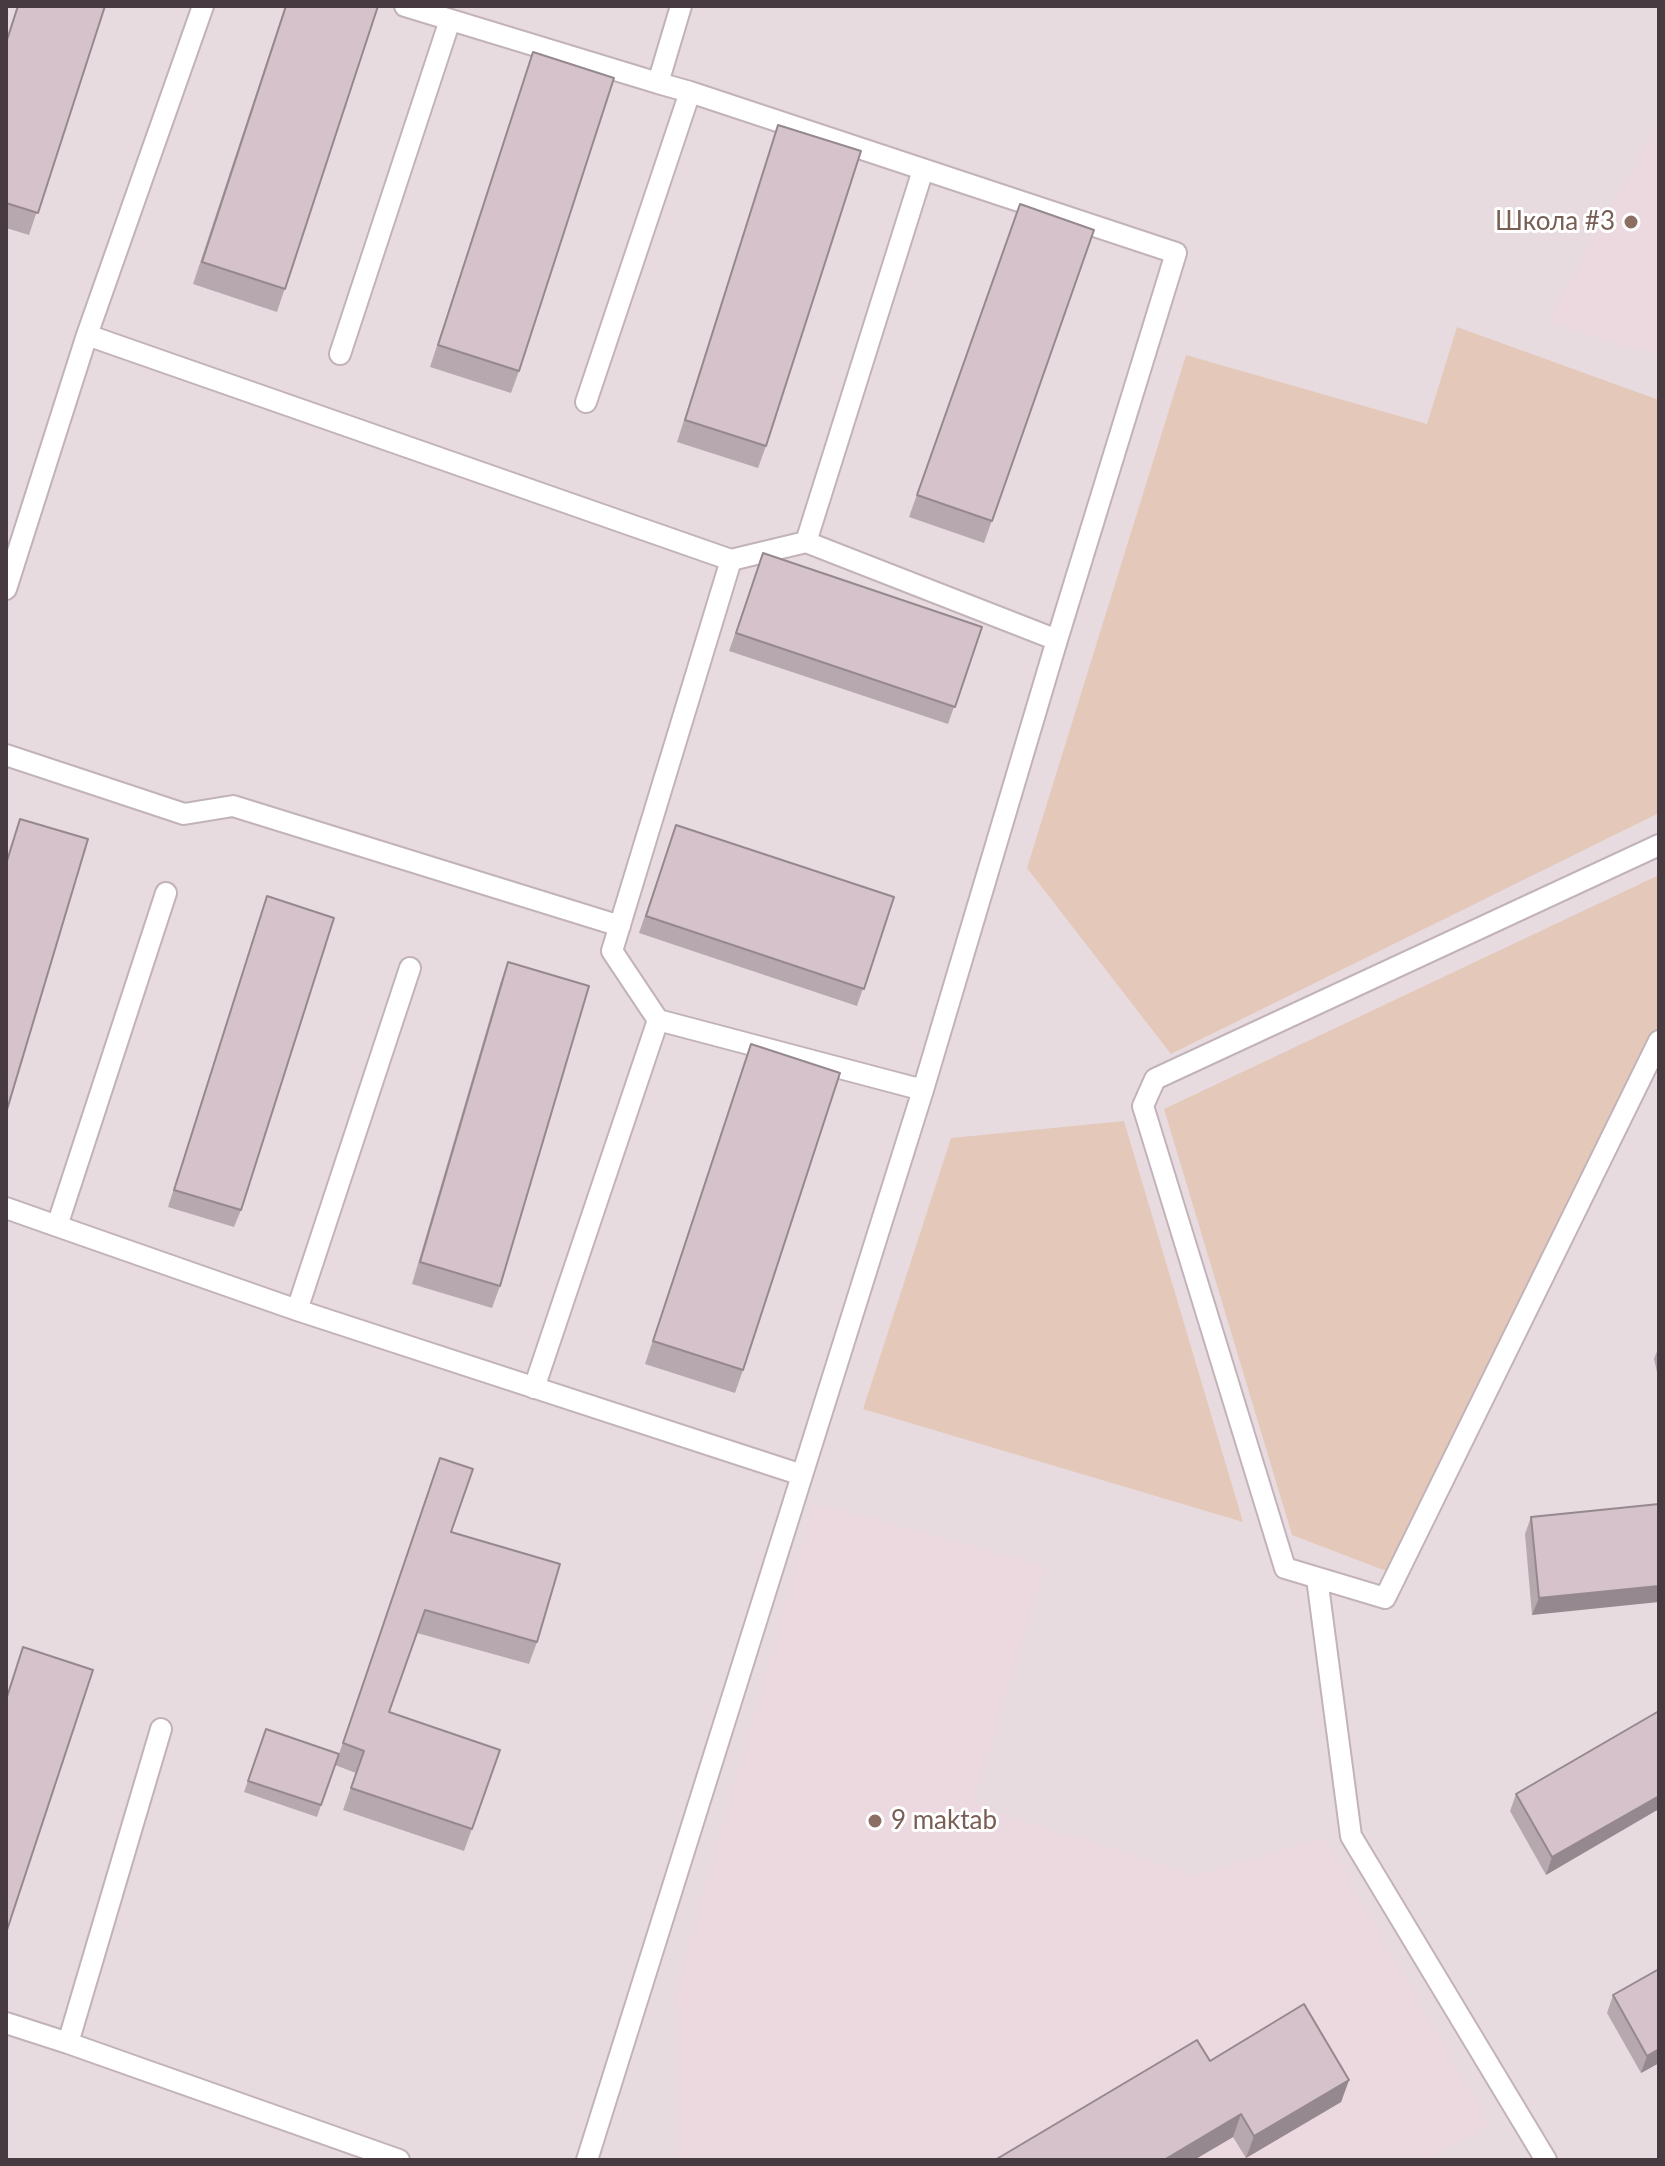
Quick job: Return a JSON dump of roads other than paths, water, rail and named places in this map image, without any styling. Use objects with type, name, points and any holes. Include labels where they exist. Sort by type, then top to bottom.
[{"type":"lane","points":[[6,589],[87,335],[203,6]]},
{"type":"lane","points":[[405,6],[690,92],[1176,253],[923,1090],[587,2160]]},
{"type":"lane","points":[[658,83],[681,6]]},
{"type":"lane","points":[[340,354],[450,20]]},
{"type":"lane","points":[[586,402],[690,92]]},
{"type":"lane","points":[[806,542],[923,170]]},
{"type":"lane","points":[[87,335],[731,560],[806,542],[1057,640]]},
{"type":"lane","points":[[731,560],[612,951],[658,1020],[923,1090]]},
{"type":"lane","points":[[6,755],[184,814],[233,806],[620,926]]},
{"type":"lane","points":[[1659,845],[1155,1079],[1143,1106],[1285,1568],[1385,1598],[1659,1041]]},
{"type":"lane","points":[[57,1226],[166,893]]},
{"type":"lane","points":[[297,1310],[410,968]]},
{"type":"lane","points":[[534,1388],[658,1020]]},
{"type":"lane","points":[[6,1208],[297,1310],[802,1475]]},
{"type":"lane","points":[[1317,1578],[1351,1836],[1546,2160]]},
{"type":"lane","points":[[68,2043],[161,1729]]},
{"type":"lane","points":[[6,2023],[399,2160]]},
{"type":"place","name":"Школа #3","points":[[1631,222]]},
{"type":"place","name":"9 maktab","points":[[875,1821]]}]
